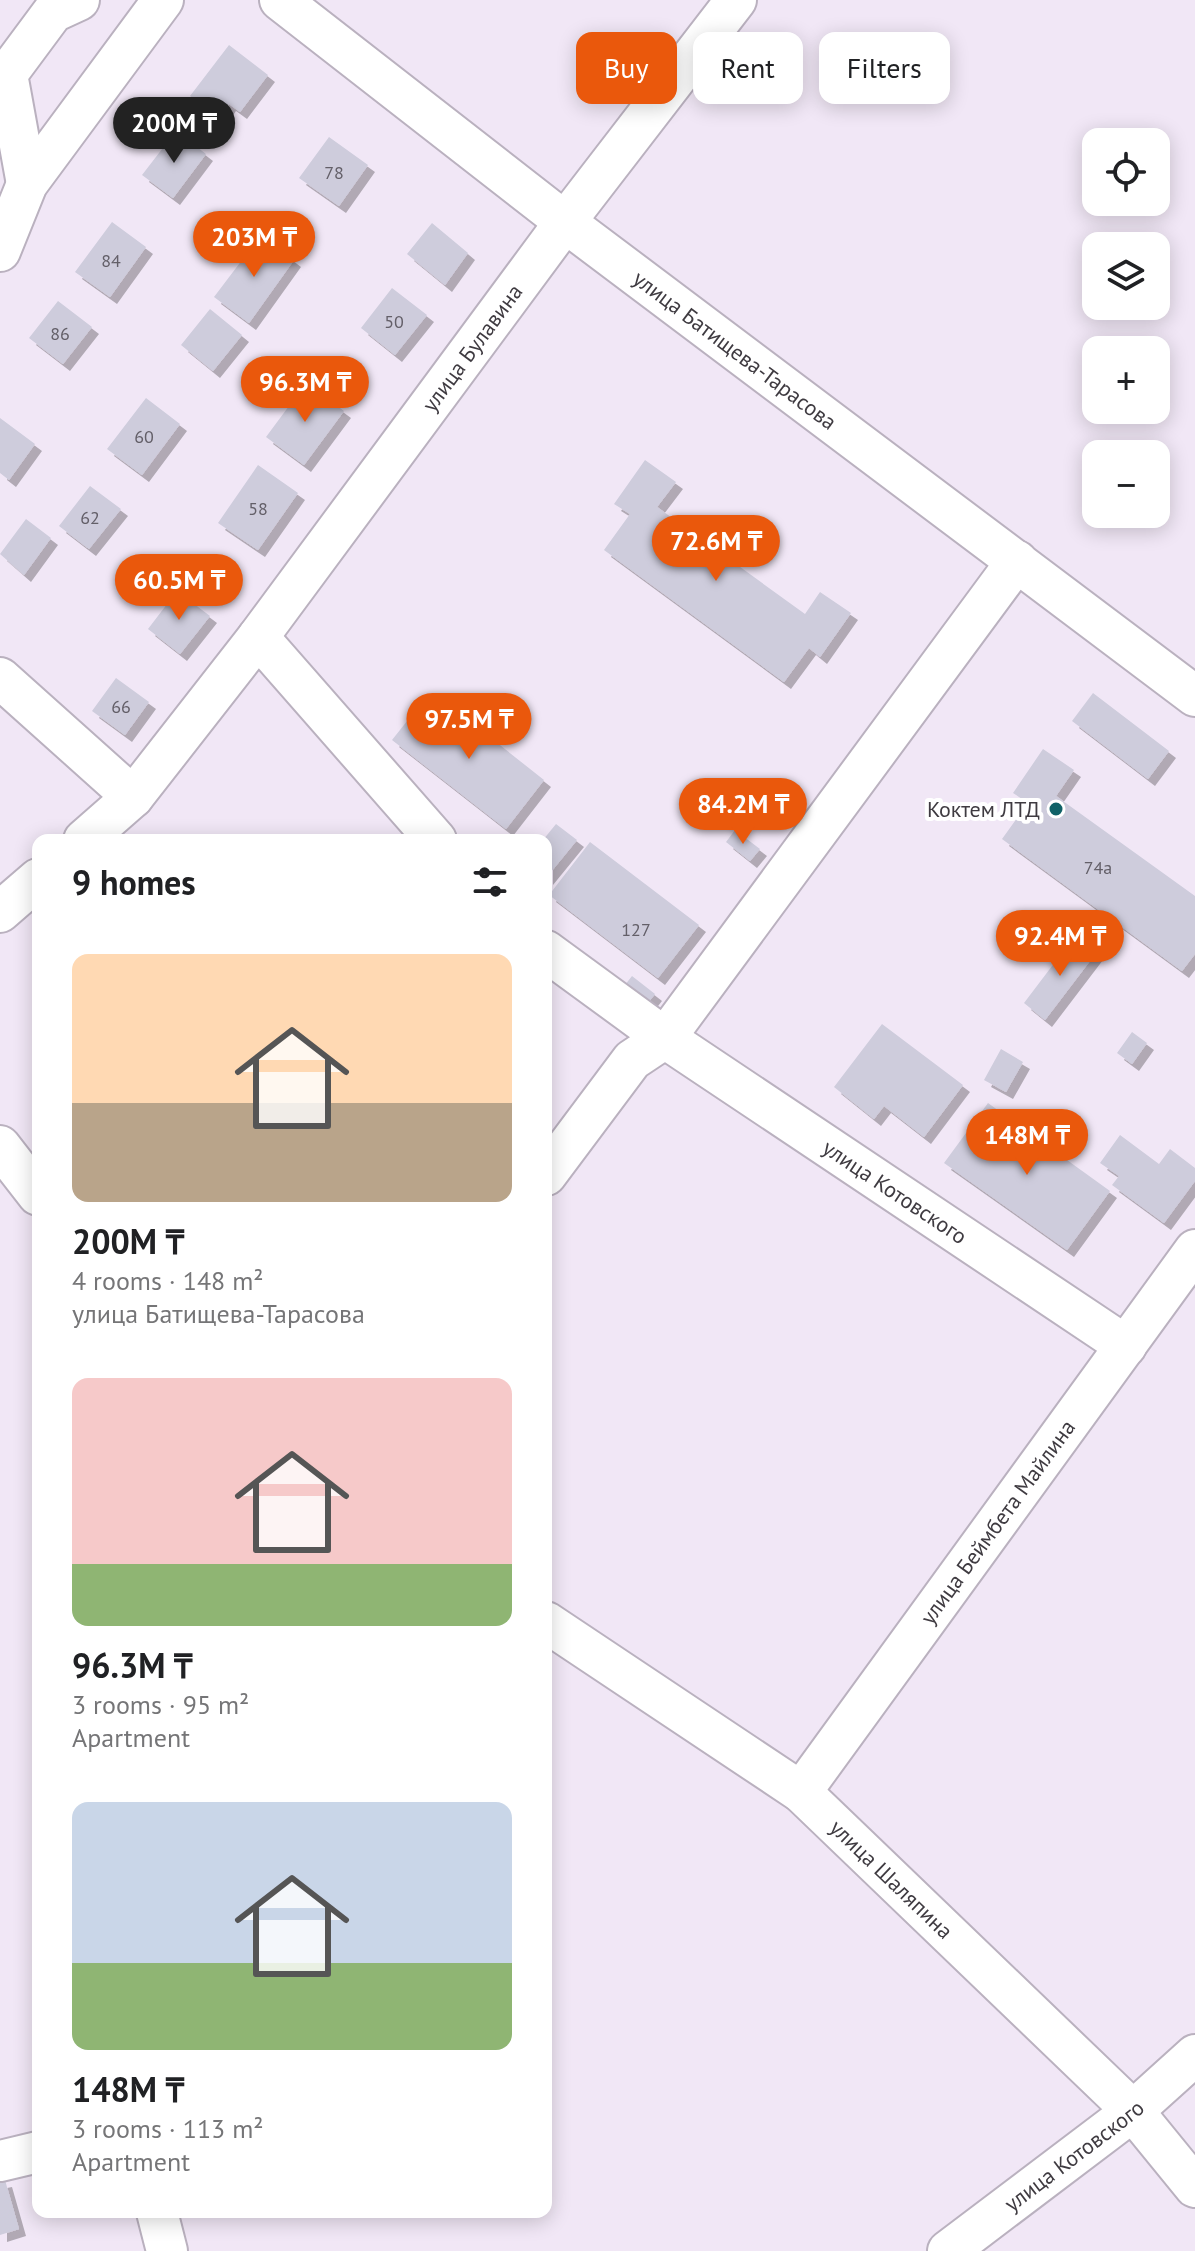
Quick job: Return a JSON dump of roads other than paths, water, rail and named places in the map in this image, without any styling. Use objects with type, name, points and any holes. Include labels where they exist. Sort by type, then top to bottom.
[{"type":"street","points":[[27,184],[7,74],[53,12],[79,0]]},
{"type":"street","points":[[0,251],[27,184],[163,0]]},
{"type":"street","name":"улица Батищева-Тарасова","points":[[280,0],[565,222],[1195,696]]},
{"type":"street","name":"улица Булавина","points":[[91,834],[133,797],[258,637],[565,222],[736,0]]},
{"type":"street","points":[[552,1167],[632,1060],[665,1038],[1017,561]]},
{"type":"street","points":[[258,637],[431,834]]},
{"type":"street","points":[[0,678],[133,797]]},
{"type":"street","points":[[0,912],[32,884]]},
{"type":"street","name":"улица Котовского","points":[[552,955],[665,1038],[1126,1346]]},
{"type":"street","points":[[0,1146],[32,1187]]},
{"type":"street","name":"улица Беймбета Майлина","points":[[801,1792],[1195,1250]]},
{"type":"street","name":"улица Шаляпина","points":[[552,1626],[801,1792],[1133,2111],[1195,2187]]},
{"type":"street","name":"улица Котовского","points":[[948,2251],[1133,2111],[1195,2055]]},
{"type":"street","points":[[0,2161],[32,2153]]},
{"type":"street","points":[[159,2218],[167,2251]]},
{"type":"place","name":"Коктем ЛТД","points":[[1056,809]]}]
